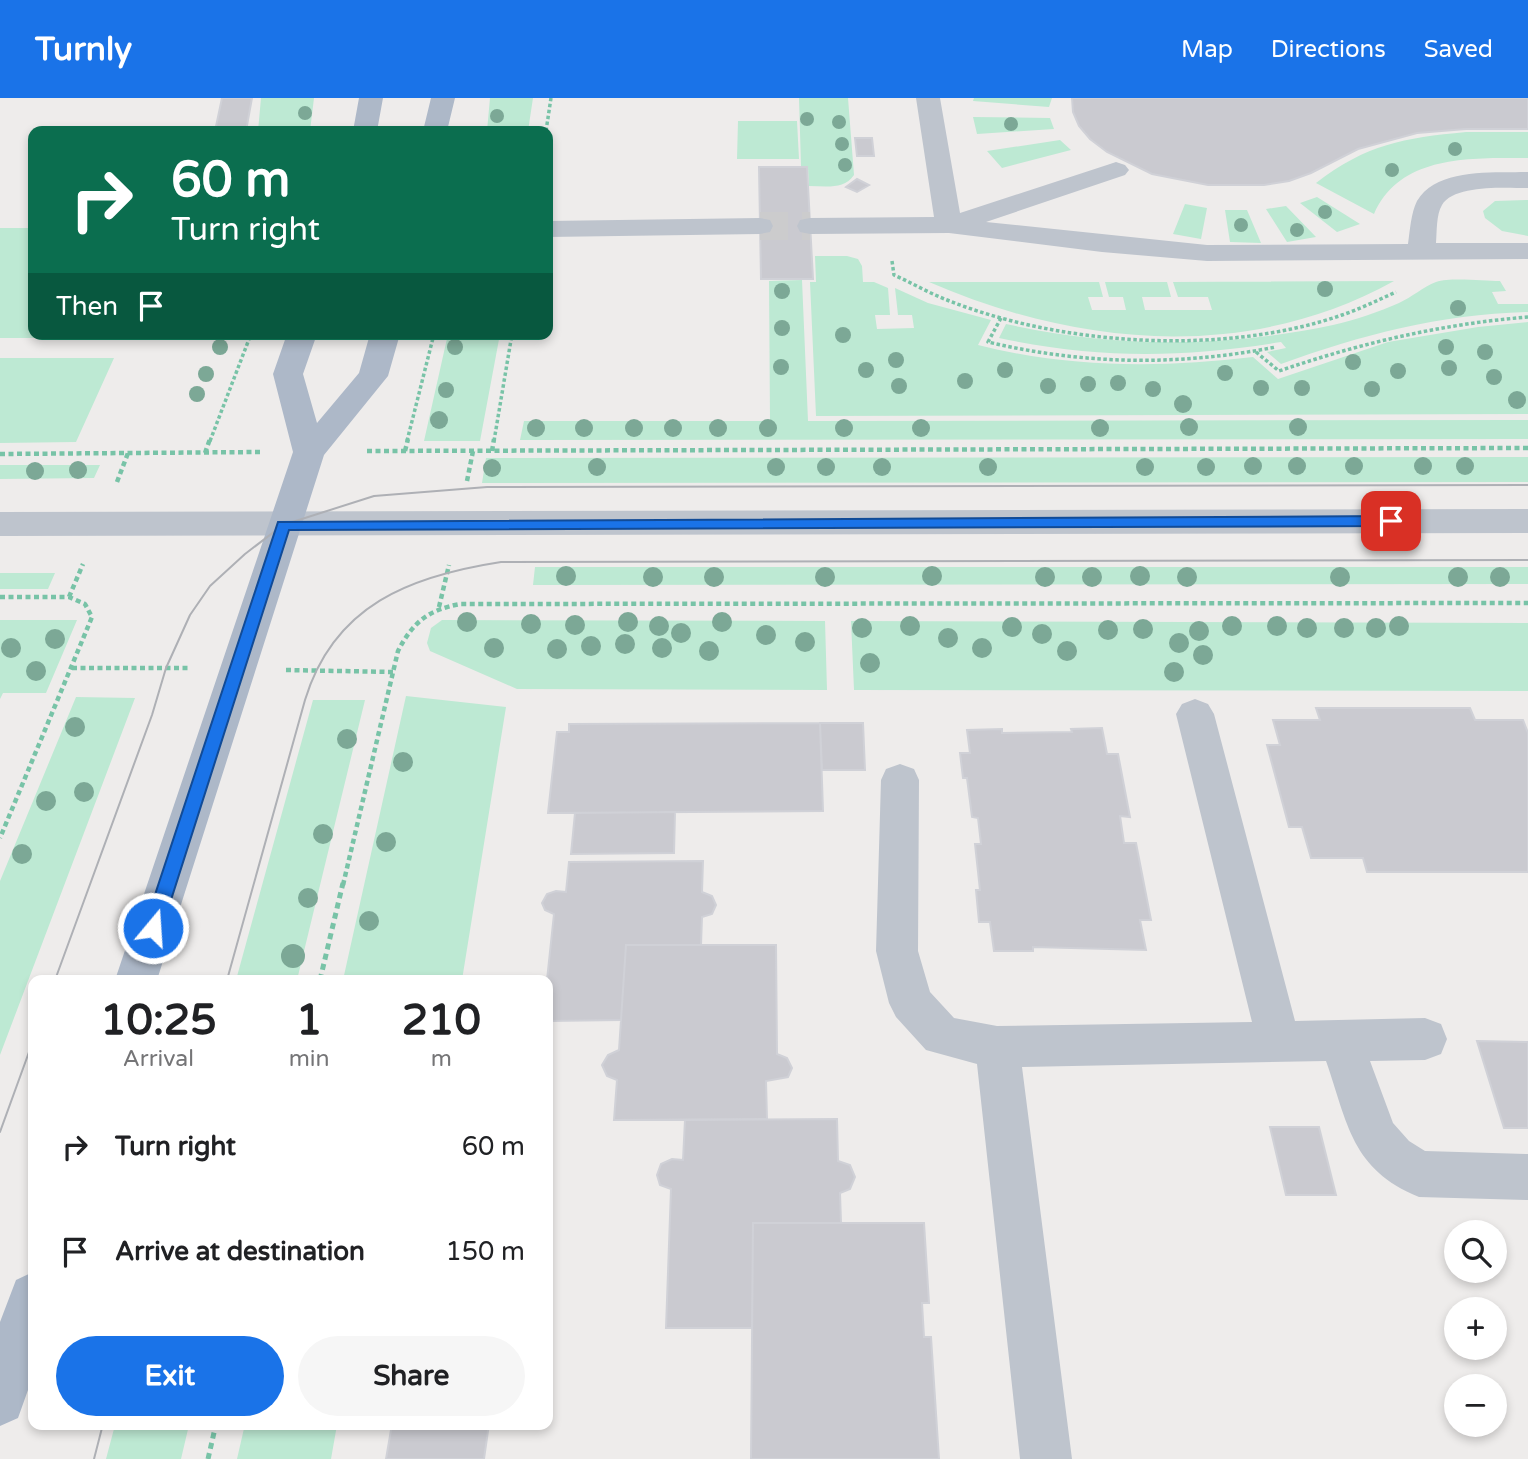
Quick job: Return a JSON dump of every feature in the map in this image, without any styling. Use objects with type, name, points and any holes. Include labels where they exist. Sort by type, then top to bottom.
[{"type":"main road","points":[[366,126],[371,98]]},
{"type":"main road","points":[[436,126],[443,98]]},
{"type":"main road","points":[[300,340],[288,374],[309,452]]},
{"type":"main road","points":[[138,975],[309,452],[373,376],[383,340]]},
{"type":"main road","points":[[0,1399],[28,1312]]},
{"type":"street","points":[[928,98],[948,225]]},
{"type":"street","points":[[948,225],[1116,170]]},
{"type":"street","points":[[1421,251],[1430,203],[1446,189],[1473,181],[1528,180]]},
{"type":"street","points":[[810,226],[948,225],[1102,244],[1206,253],[1528,250]]},
{"type":"street","points":[[553,229],[760,226]]},
{"type":"street","points":[[0,524],[1528,521]]},
{"type":"street","points":[[1195,715],[1278,1040]]},
{"type":"street","points":[[900,780],[897,951],[911,1003],[942,1036],[997,1047],[1425,1039]]},
{"type":"street","points":[[1341,1040],[1375,1137],[1393,1157],[1419,1174],[1528,1177]]},
{"type":"street","points":[[997,1047],[1046,1459]]},
{"type":"path","points":[[547,126],[551,98]]},
{"type":"path","points":[[888,225],[894,275],[937,296],[1001,318],[1077,333],[1121,338],[1207,338],[1291,328],[1357,310],[1416,282],[1422,275],[1421,251]]},
{"type":"path","points":[[1256,352],[1279,371],[1383,337],[1473,321],[1528,317]]},
{"type":"path","points":[[1001,318],[988,342],[1035,352],[1099,359],[1165,361],[1256,352],[1276,347]]},
{"type":"path","points":[[205,453],[249,340]]},
{"type":"path","points":[[405,451],[433,340]]},
{"type":"path","points":[[492,451],[511,340]]},
{"type":"path","points":[[473,451],[1528,448]]},
{"type":"path","points":[[0,454],[128,453]]},
{"type":"path","points":[[0,597],[69,597],[85,604],[92,617],[0,838]]},
{"type":"path","points":[[321,975],[398,651],[411,625],[439,608],[460,604],[1528,603]]},
{"type":"path","points":[[208,1459],[215,1430]]},
{"type":"green space","points":[[261,98],[314,98],[311,126],[258,126]]},
{"type":"green space","points":[[490,98],[533,98],[529,126],[487,126]]},
{"type":"green space","points":[[799,98],[848,98],[854,175],[845,183],[809,186],[808,167],[801,166]]},
{"type":"green space","points":[[974,98],[1052,98],[1049,107],[973,101]]},
{"type":"green space","points":[[973,117],[1050,118],[1054,129],[977,134]]},
{"type":"green space","points":[[738,121],[797,121],[799,159],[737,159]]},
{"type":"green space","points":[[1466,132],[1528,132],[1528,158],[1462,160],[1419,170],[1401,180],[1386,194],[1374,214],[1316,183],[1352,159],[1386,145]]},
{"type":"green space","points":[[1060,140],[1071,150],[1002,168],[987,151]]},
{"type":"green space","points":[[1317,197],[1360,224],[1337,232],[1300,203]]},
{"type":"green space","points":[[1528,200],[1528,236],[1502,231],[1485,218],[1483,211],[1495,201]]},
{"type":"green space","points":[[1185,204],[1207,208],[1201,239],[1173,234]]},
{"type":"green space","points":[[1286,206],[1316,237],[1287,242],[1266,209]]},
{"type":"green space","points":[[1225,210],[1247,210],[1261,243],[1230,242]]},
{"type":"green space","points":[[0,228],[28,228],[28,338],[0,338]]},
{"type":"green space","points":[[815,256],[847,256],[858,259],[862,266],[863,282],[874,282],[888,288],[890,315],[875,315],[877,329],[914,328],[912,315],[898,315],[895,288],[928,303],[991,320],[978,345],[1012,353],[1080,362],[1184,363],[1253,357],[1278,379],[1388,342],[1478,327],[1528,322],[1528,414],[816,416],[810,282],[816,282]]},
{"type":"green space","points":[[1458,279],[1500,281],[1506,291],[1492,292],[1498,304],[1528,304],[1528,312],[1464,317],[1402,328],[1281,364],[1267,352],[1286,348],[1281,342],[1209,351],[1140,354],[1071,350],[999,338],[1006,324],[1087,338],[1128,341],[1252,338],[1292,333],[1358,318],[1399,303],[1436,282]]},
{"type":"green space","points":[[802,280],[808,421],[1528,420],[1528,439],[520,440],[524,421],[770,421],[769,281]]},
{"type":"green space","points":[[1394,281],[1338,307],[1281,324],[1222,334],[1163,336],[1103,332],[1044,321],[986,304],[929,282],[1099,282],[1103,297],[1088,297],[1092,310],[1126,310],[1123,297],[1109,297],[1105,282],[1167,282],[1171,297],[1142,297],[1145,310],[1212,310],[1208,297],[1178,297],[1173,282]]},
{"type":"green space","points":[[447,340],[499,340],[480,441],[424,441]]},
{"type":"green space","points":[[0,358],[114,358],[76,442],[0,443]]},
{"type":"green space","points":[[1528,457],[1528,482],[482,483],[486,458]]},
{"type":"green space","points":[[0,465],[100,465],[94,478],[0,479]]},
{"type":"green space","points":[[535,567],[1528,567],[1528,584],[533,585]]},
{"type":"green space","points":[[0,573],[55,573],[48,589],[0,589]]},
{"type":"green space","points":[[0,620],[77,620],[46,693],[3,693],[0,699]]},
{"type":"green space","points":[[442,620],[825,621],[827,690],[517,689],[430,651],[427,643],[431,628]]},
{"type":"green space","points":[[851,621],[1528,623],[1528,691],[854,690]]},
{"type":"green space","points":[[406,696],[506,707],[463,975],[344,975]]},
{"type":"green space","points":[[76,697],[135,698],[30,975],[28,975],[0,1055],[0,881]]},
{"type":"green space","points":[[313,700],[365,700],[298,975],[237,975]]},
{"type":"green space","points":[[114,1430],[188,1430],[181,1459],[106,1459]]},
{"type":"green space","points":[[244,1430],[336,1430],[331,1459],[237,1459]]},
{"type":"building","points":[[222,98],[252,98],[247,126],[216,126]]},
{"type":"building","points":[[1072,98],[1528,98],[1528,129],[1466,129],[1417,133],[1358,149],[1289,181],[1264,185],[1208,185],[1152,174],[1107,152],[1079,126],[1073,112]]},
{"type":"building","points":[[855,138],[872,138],[874,156],[857,156]]},
{"type":"building","points":[[759,167],[807,167],[813,279],[761,279]]},
{"type":"building","points":[[857,179],[869,185],[857,192],[846,187]]},
{"type":"building","points":[[1316,708],[1470,708],[1475,720],[1523,720],[1528,733],[1528,872],[1367,872],[1363,858],[1311,858],[1302,827],[1289,827],[1267,745],[1280,745],[1273,720],[1320,720]]},
{"type":"building","points":[[820,723],[863,723],[865,770],[822,770]]},
{"type":"building","points":[[820,723],[823,811],[548,813],[557,732],[569,732],[569,724]]},
{"type":"building","points":[[1102,728],[1107,754],[1118,754],[1130,817],[1120,816],[1124,843],[1136,843],[1151,920],[1140,920],[1146,950],[1033,947],[1033,951],[994,951],[990,922],[979,922],[976,890],[980,890],[975,844],[981,844],[978,818],[972,817],[967,778],[963,778],[960,753],[970,753],[967,730],[1002,729],[1002,733],[1072,732],[1071,729]]},
{"type":"building","points":[[675,812],[674,853],[571,854],[575,813]]},
{"type":"building","points":[[703,861],[702,892],[712,896],[716,905],[712,914],[702,917],[701,945],[626,945],[621,1020],[553,1021],[553,975],[548,975],[554,914],[545,910],[542,903],[547,894],[566,892],[569,862]]},
{"type":"building","points":[[626,945],[776,945],[777,1054],[787,1058],[792,1068],[788,1077],[766,1081],[767,1119],[614,1120],[617,1080],[607,1076],[602,1065],[608,1055],[619,1050]]},
{"type":"building","points":[[1477,1041],[1528,1042],[1528,1128],[1504,1128]]},
{"type":"building","points":[[837,1119],[838,1161],[850,1165],[855,1177],[850,1189],[840,1193],[841,1223],[753,1223],[752,1328],[666,1328],[671,1189],[660,1185],[657,1175],[661,1164],[672,1159],[683,1160],[685,1120]]},
{"type":"building","points":[[1270,1127],[1319,1127],[1336,1195],[1286,1195]]},
{"type":"building","points":[[753,1223],[924,1223],[929,1303],[922,1303],[924,1337],[931,1337],[939,1459],[751,1459]]},
{"type":"building","points":[[391,1430],[488,1430],[484,1459],[386,1459]]},
{"type":"tunnel","points":[[760,226],[810,226]]},
{"type":"tram line","points":[[57,975],[152,715],[166,668],[190,615],[210,586],[245,554],[283,525],[374,496],[487,487],[1528,485]]},
{"type":"tram line","points":[[228,975],[305,700],[318,667],[335,640],[356,618],[380,601],[436,576],[501,562],[1528,560]]},
{"type":"tram line","points":[[0,1132],[28,1055]]},
{"type":"tram line","points":[[94,1459],[101,1430]]},
{"type":"route","points":[[153,928],[283,525],[1391,521]]}]
